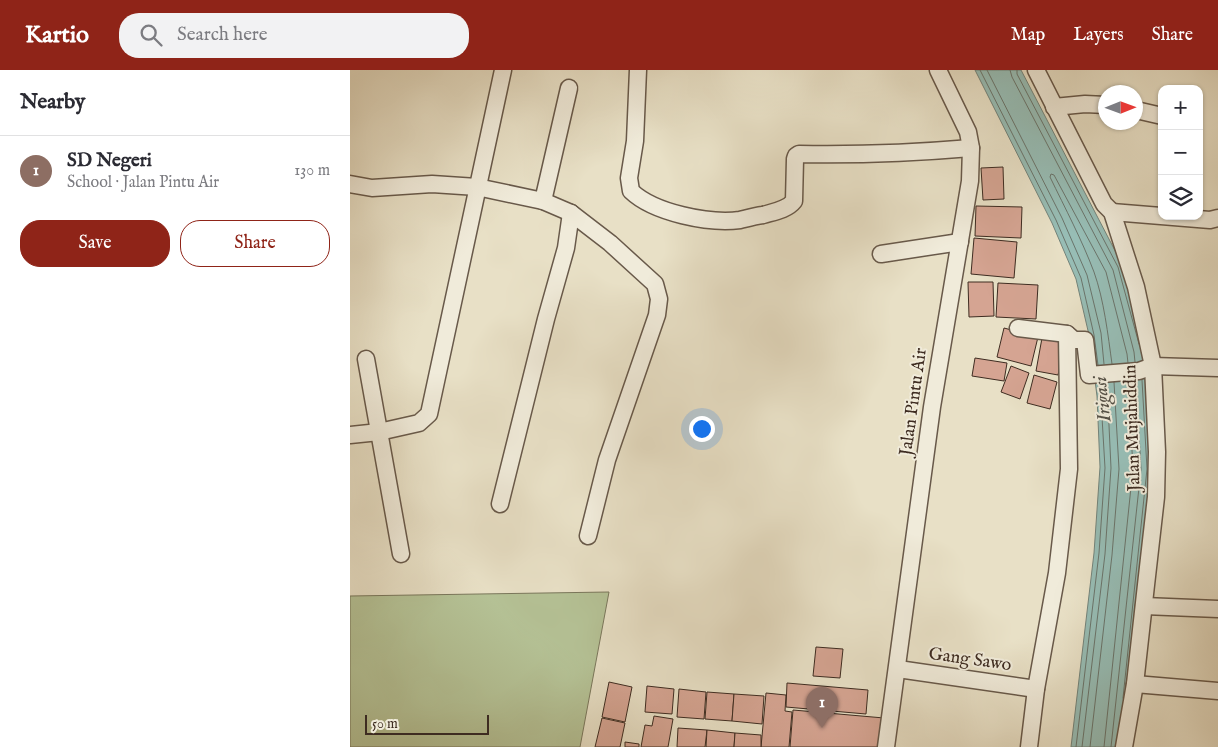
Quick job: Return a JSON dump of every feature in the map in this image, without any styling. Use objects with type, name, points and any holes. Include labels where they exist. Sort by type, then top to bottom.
[{"type":"street","points":[[350,435],[379,432],[419,423],[429,414],[503,70]]},
{"type":"street","points":[[638,70],[635,141],[629,178],[631,191],[638,198],[656,206],[690,217],[739,220],[790,206],[794,201],[795,159],[799,154],[868,154],[971,148]]},
{"type":"street","name":"Jalan Pintu Air","points":[[886,747],[932,407],[970,181],[971,148],[968,132],[938,70]]},
{"type":"street","name":"Jalan Mujahiddin","points":[[1036,70],[1104,204],[1112,212],[1136,287],[1157,452],[1156,497],[1135,684],[1124,747]]},
{"type":"street","points":[[543,201],[569,88]]},
{"type":"street","points":[[1054,107],[1098,105]]},
{"type":"street","points":[[1143,112],[1158,115]]},
{"type":"street","points":[[350,184],[372,188],[432,184],[477,187],[543,201],[571,213],[610,243],[655,284],[659,299],[657,315],[608,460],[588,536]]},
{"type":"street","points":[[1112,212],[1203,220],[1218,218]]},
{"type":"street","points":[[500,504],[546,319],[566,248],[571,213]]},
{"type":"street","points":[[881,254],[960,242]]},
{"type":"street","points":[[1018,328],[1067,334],[1074,340],[1085,340],[1089,375],[1146,368],[1218,368]]},
{"type":"street","points":[[1028,747],[1036,689],[1057,573],[1069,469],[1067,334]]},
{"type":"street","points":[[366,359],[401,554]]},
{"type":"street","points":[[1144,606],[1218,609]]},
{"type":"street","name":"Gang Sawo","points":[[898,669],[1036,689]]},
{"type":"street","points":[[1135,684],[1218,691]]},
{"type":"green space","points":[[609,592],[580,747],[350,747],[350,596]]},
{"type":"water","name":"Irigasi","points":[[975,70],[1021,70],[1123,266],[1146,351],[1152,469],[1122,747],[1071,747],[1094,553],[1100,467],[1097,396],[1089,335],[1076,279],[1052,223]]},
{"type":"building","points":[[1003,167],[1004,199],[983,200],[981,168]]},
{"type":"building","points":[[976,206],[1022,207],[1021,238],[975,236]]},
{"type":"building","points":[[974,238],[1017,242],[1014,278],[971,274]]},
{"type":"building","points":[[968,282],[993,282],[994,316],[969,317]]},
{"type":"building","points":[[998,283],[1038,285],[1036,319],[996,317]]},
{"type":"building","points":[[1004,328],[1038,337],[1031,366],[997,357]]},
{"type":"building","points":[[1042,338],[1065,342],[1058,375],[1036,371]]},
{"type":"building","points":[[975,358],[1007,363],[1004,381],[972,376]]},
{"type":"building","points":[[1011,366],[1029,373],[1020,399],[1001,392]]},
{"type":"building","points":[[1034,375],[1057,382],[1050,409],[1027,403]]},
{"type":"building","points":[[816,647],[843,649],[840,678],[813,676]]},
{"type":"building","points":[[609,682],[632,687],[625,722],[602,717]]},
{"type":"building","points":[[787,683],[868,690],[866,714],[786,707]]},
{"type":"building","points":[[647,686],[674,689],[672,714],[645,712]]},
{"type":"building","points":[[679,689],[706,692],[704,719],[677,717]]},
{"type":"building","points":[[707,692],[734,694],[732,721],[705,719]]},
{"type":"building","points":[[766,693],[786,695],[785,711],[792,712],[789,747],[761,747]]},
{"type":"building","points":[[734,694],[764,696],[762,724],[732,721]]},
{"type":"building","points":[[793,710],[884,718],[882,747],[790,747]]},
{"type":"building","points":[[654,716],[673,719],[668,747],[641,747],[645,725],[652,726]]},
{"type":"building","points":[[602,718],[625,723],[620,747],[595,747]]},
{"type":"building","points":[[678,728],[707,730],[705,747],[677,747]]},
{"type":"building","points":[[707,730],[735,733],[734,747],[706,747]]},
{"type":"building","points":[[735,733],[761,735],[761,747],[734,747]]},
{"type":"building","points":[[625,742],[639,744],[639,747],[625,747]]},
{"type":"place","name":"SD Negeri","points":[[822,728]]}]
